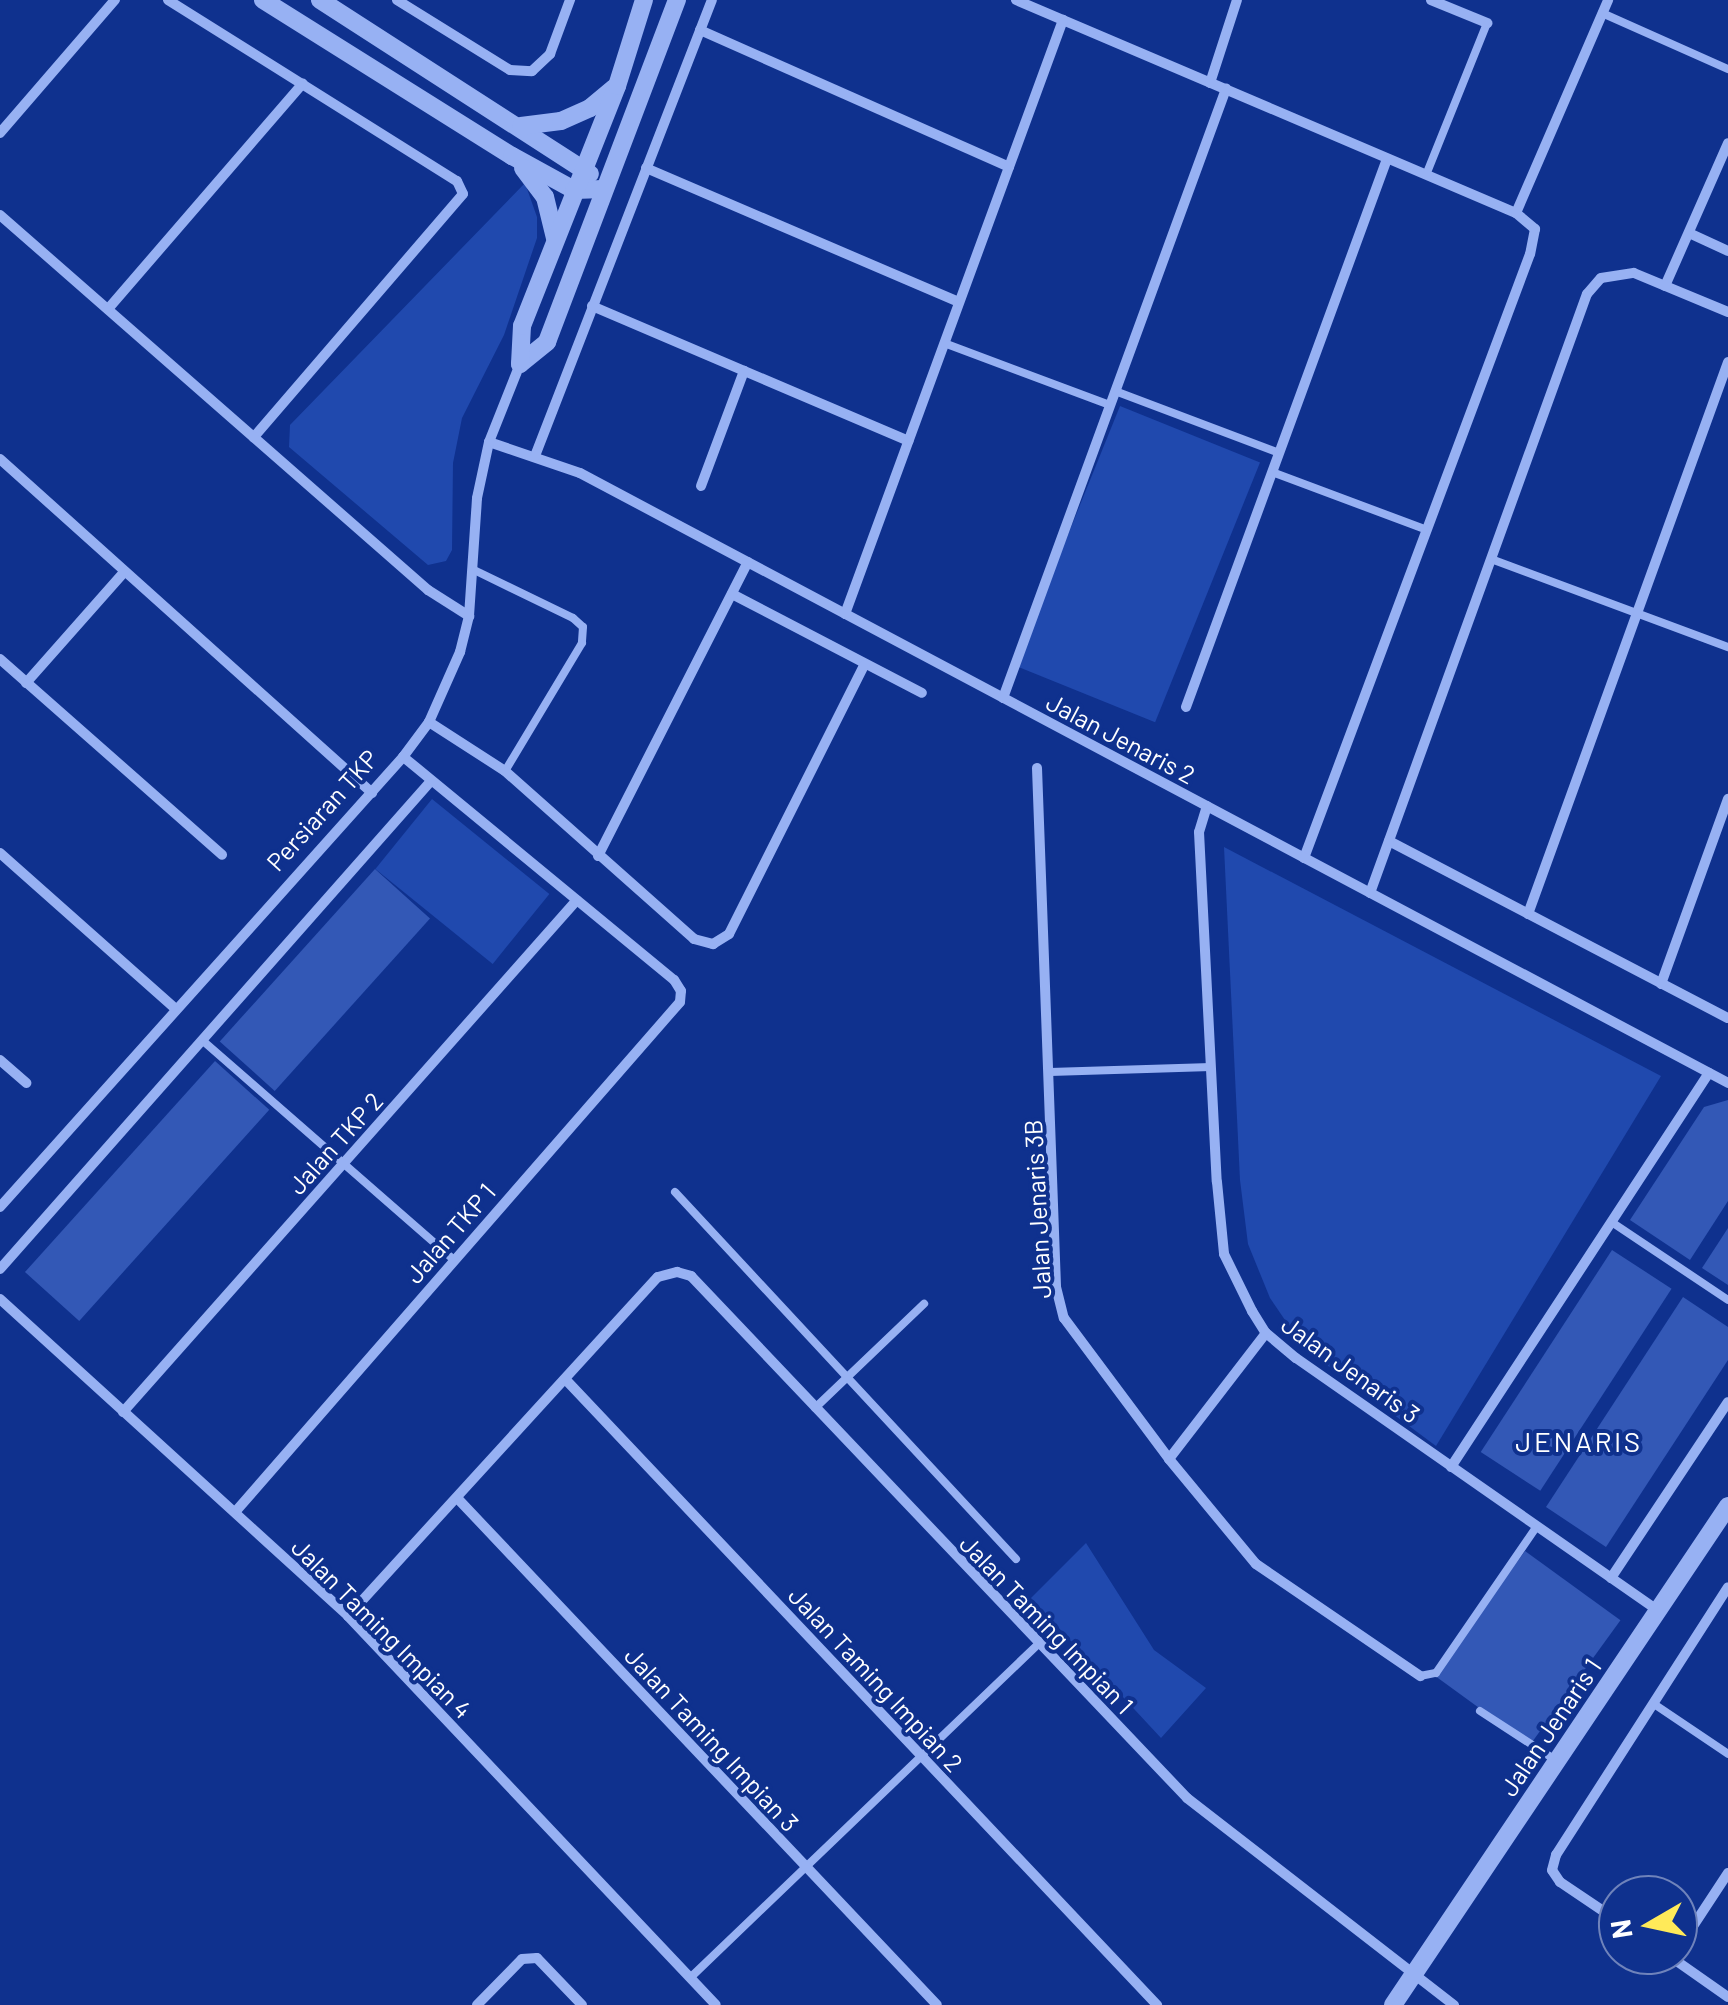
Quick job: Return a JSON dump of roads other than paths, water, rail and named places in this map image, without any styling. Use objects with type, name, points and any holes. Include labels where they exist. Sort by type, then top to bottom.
[{"type":"street","points":[[0,133],[115,0]]},
{"type":"street","points":[[168,0],[457,182],[463,194],[254,437]]},
{"type":"street","points":[[263,0],[512,156],[574,190],[604,189]]},
{"type":"street","points":[[320,0],[584,167],[604,189]]},
{"type":"street","points":[[397,0],[510,70],[532,71],[550,54],[570,0]]},
{"type":"street","name":"Persiaran TKP","points":[[0,1207],[404,758],[429,722],[460,652],[469,616],[477,498],[489,442],[520,364],[522,326],[617,86],[644,0]]},
{"type":"street","name":"Persiaran TKP","points":[[520,364],[546,342],[676,0]]},
{"type":"street","points":[[535,456],[712,0]]},
{"type":"street","points":[[1016,0],[1516,213],[1534,229],[1530,254],[1304,858]]},
{"type":"street","points":[[1210,83],[1237,0]]},
{"type":"street","points":[[1431,0],[1488,23]]},
{"type":"street","points":[[1516,213],[1608,0]]},
{"type":"street","points":[[844,614],[1063,20]]},
{"type":"street","points":[[700,30],[1009,167]]},
{"type":"street","points":[[108,309],[303,83]]},
{"type":"street","points":[[521,126],[561,122],[590,108],[617,86]]},
{"type":"street","points":[[1002,698],[1226,89]]},
{"type":"street","points":[[1666,286],[1728,143]]},
{"type":"street","points":[[512,156],[545,197],[555,238]]},
{"type":"street","points":[[1186,707],[1388,158]]},
{"type":"street","points":[[646,168],[959,302]]},
{"type":"street","points":[[0,215],[428,590],[469,616]]},
{"type":"street","points":[[1688,233],[1728,250]]},
{"type":"street","points":[[1370,893],[1588,294],[1600,278],[1634,274],[1728,312]]},
{"type":"street","points":[[592,306],[908,441]]},
{"type":"street","points":[[1528,914],[1728,362]]},
{"type":"street","points":[[702,486],[744,371]]},
{"type":"street","name":"Jalan Jenaris 2","points":[[489,442],[580,474],[1728,1082]]},
{"type":"street","points":[[0,459],[372,793]]},
{"type":"street","points":[[598,856],[748,562]]},
{"type":"street","points":[[26,682],[125,571]]},
{"type":"street","points":[[732,594],[922,693]]},
{"type":"street","points":[[0,659],[222,856]]},
{"type":"street","points":[[429,722],[505,771],[694,938],[713,944],[729,934],[864,665]]},
{"type":"street","points":[[404,758],[577,900]]},
{"type":"street","name":"Jalan Jenaris 3B","points":[[1037,768],[1056,1286],[1064,1318],[1170,1459],[1256,1564],[1420,1676]]},
{"type":"street","points":[[0,1269],[431,781]]},
{"type":"street","points":[[1661,984],[1728,799]]},
{"type":"street","name":"Jalan Jenaris 3","points":[[1208,806],[1199,832],[1224,1254],[1266,1333],[1657,1610]]},
{"type":"street","points":[[1389,841],[1728,1018]]},
{"type":"street","points":[[0,852],[176,1009]]},
{"type":"street","name":"Jalan TKP 1","points":[[236,1510],[680,1002],[674,980],[577,900]]},
{"type":"street","name":"Jalan TKP 2","points":[[123,1412],[577,900]]},
{"type":"street","points":[[0,1060],[26,1083]]},
{"type":"street","points":[[1451,1466],[1710,1073]]},
{"type":"street","name":"Jalan Taming Impian 1","points":[[566,1380],[658,1277],[677,1272],[691,1276],[1187,1798],[1454,2005]]},
{"type":"street","name":"Jalan Taming Impian 4","points":[[0,1298],[348,1616],[716,2005]]},
{"type":"street","points":[[1170,1459],[1266,1333]]},
{"type":"street","points":[[348,1616],[566,1380]]},
{"type":"street","name":"Jalan Taming Impian 2","points":[[566,1380],[1157,2005]]},
{"type":"street","points":[[1611,1578],[1728,1402]]},
{"type":"street","name":"Jalan Taming Impian 3","points":[[459,1500],[937,2005]]},
{"type":"street","name":"Jalan Jenaris 1","points":[[1393,2005],[1657,1610],[1726,1516]]},
{"type":"street","points":[[1598,1908],[1560,1882],[1552,1870],[1556,1855],[1728,1587]]},
{"type":"street","points":[[1698,1918],[1728,1874]]},
{"type":"street","points":[[477,2005],[522,1959],[537,1958],[582,2005]]},
{"type":"street","points":[[1698,1974],[1728,1997]]},
{"type":"lane","points":[[1602,13],[1728,69]]},
{"type":"lane","points":[[1426,175],[1488,23]]},
{"type":"lane","points":[[944,343],[1110,405]]},
{"type":"lane","points":[[1115,391],[1279,453]]},
{"type":"lane","points":[[1272,472],[1428,530]]},
{"type":"lane","points":[[1491,559],[1728,647]]},
{"type":"lane","points":[[472,570],[573,618],[583,627],[582,643],[505,771]]},
{"type":"lane","points":[[202,1040],[453,1259]]},
{"type":"lane","points":[[1050,1072],[1211,1066]]},
{"type":"lane","points":[[675,1192],[1016,1559]]},
{"type":"lane","points":[[1613,1223],[1728,1300]]},
{"type":"lane","points":[[814,1408],[924,1304]]},
{"type":"lane","points":[[1420,1676],[1436,1673],[1537,1526]]},
{"type":"lane","points":[[690,1978],[1038,1645]]},
{"type":"lane","points":[[1654,1704],[1728,1754]]},
{"type":"lane","points":[[1480,1711],[1557,1761]]},
{"type":"district","name":"JENARIS","points":[[1579,1441]]}]
